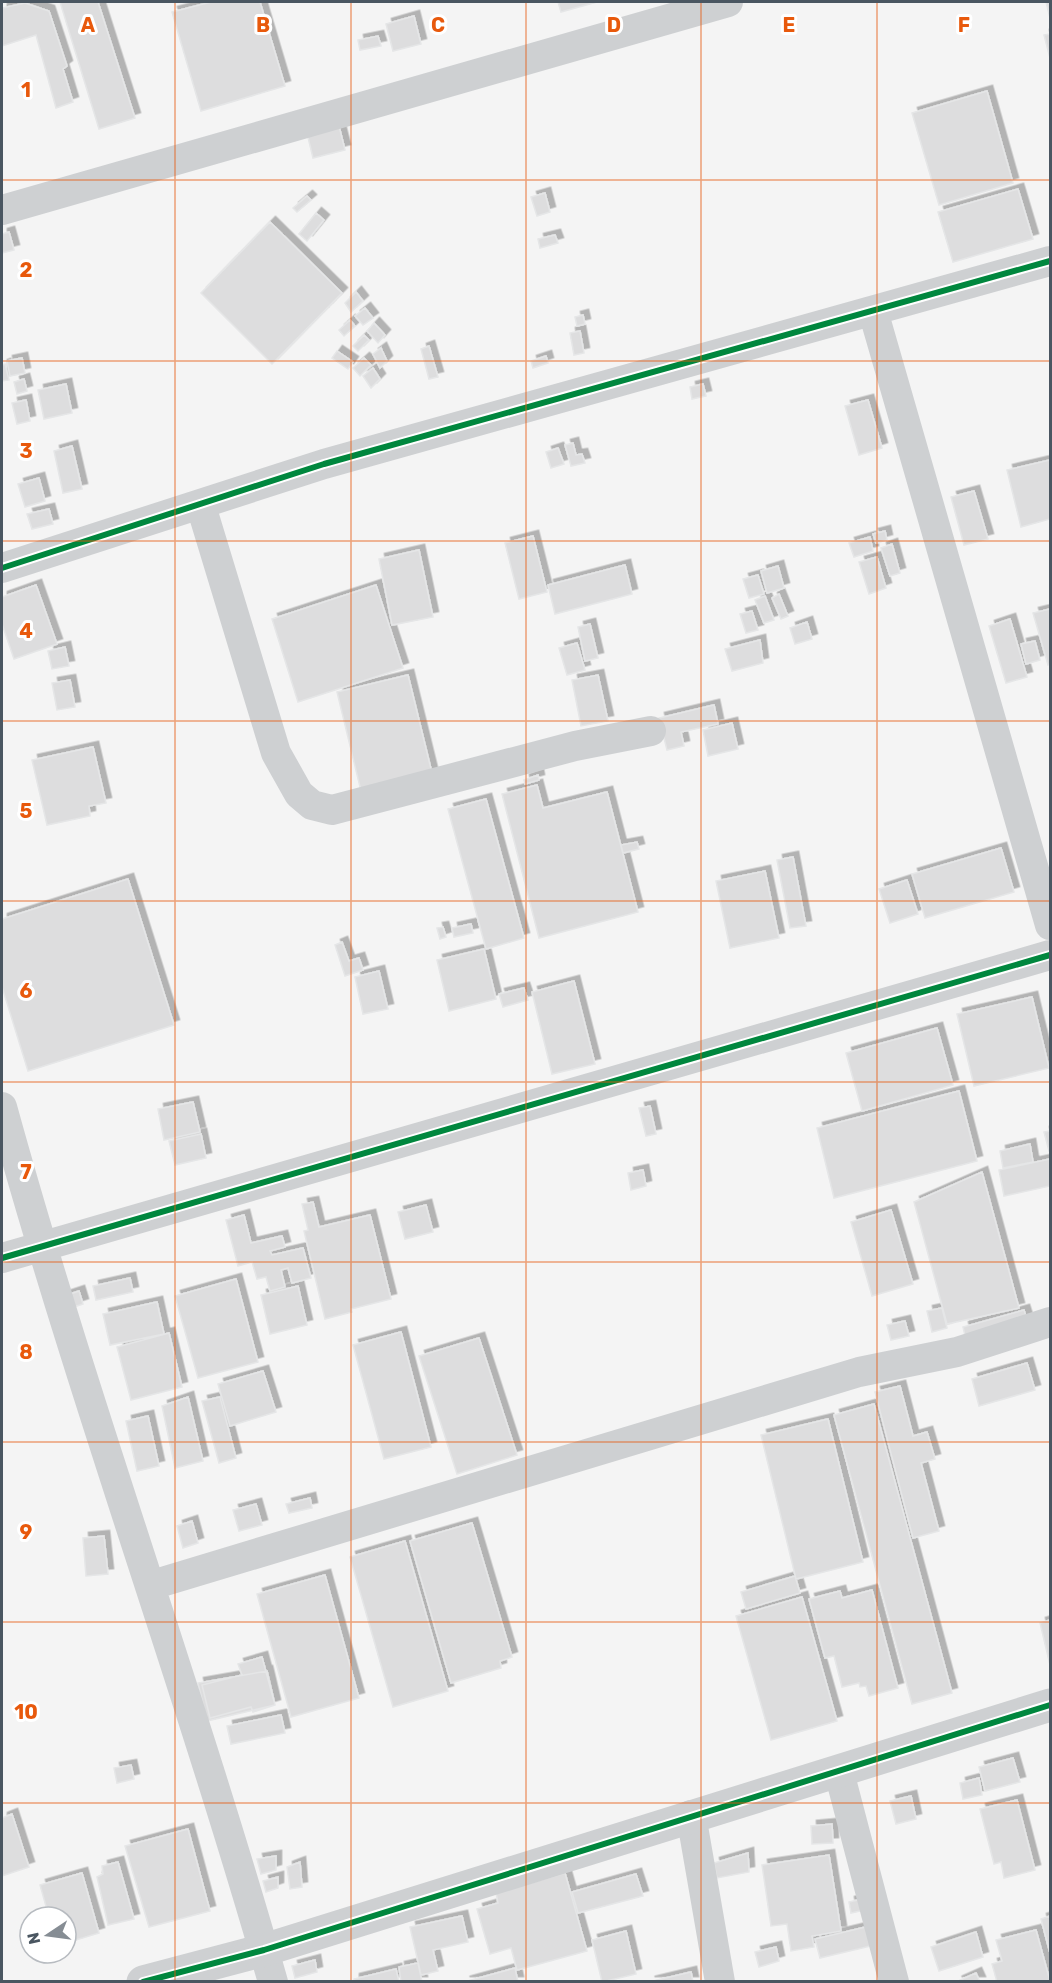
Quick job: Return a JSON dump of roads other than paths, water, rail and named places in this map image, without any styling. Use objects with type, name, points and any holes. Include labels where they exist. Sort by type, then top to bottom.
[{"type":"street","points":[[2,210],[728,2]]},
{"type":"street","points":[[2,568],[201,506],[324,464],[1050,261]]},
{"type":"street","points":[[873,310],[1050,925]]},
{"type":"street","points":[[201,506],[276,753],[298,794],[312,805],[332,810],[574,746],[651,731]]},
{"type":"street","points":[[2,1258],[1050,955]]},
{"type":"street","points":[[2,1107],[40,1247],[152,1586],[273,1982]]},
{"type":"street","points":[[152,1586],[859,1372],[957,1352],[1050,1322]]},
{"type":"street","points":[[143,1982],[264,1950],[691,1815],[838,1772],[1050,1705]]},
{"type":"street","points":[[838,1772],[894,1982]]},
{"type":"street","points":[[691,1815],[720,1982]]}]
